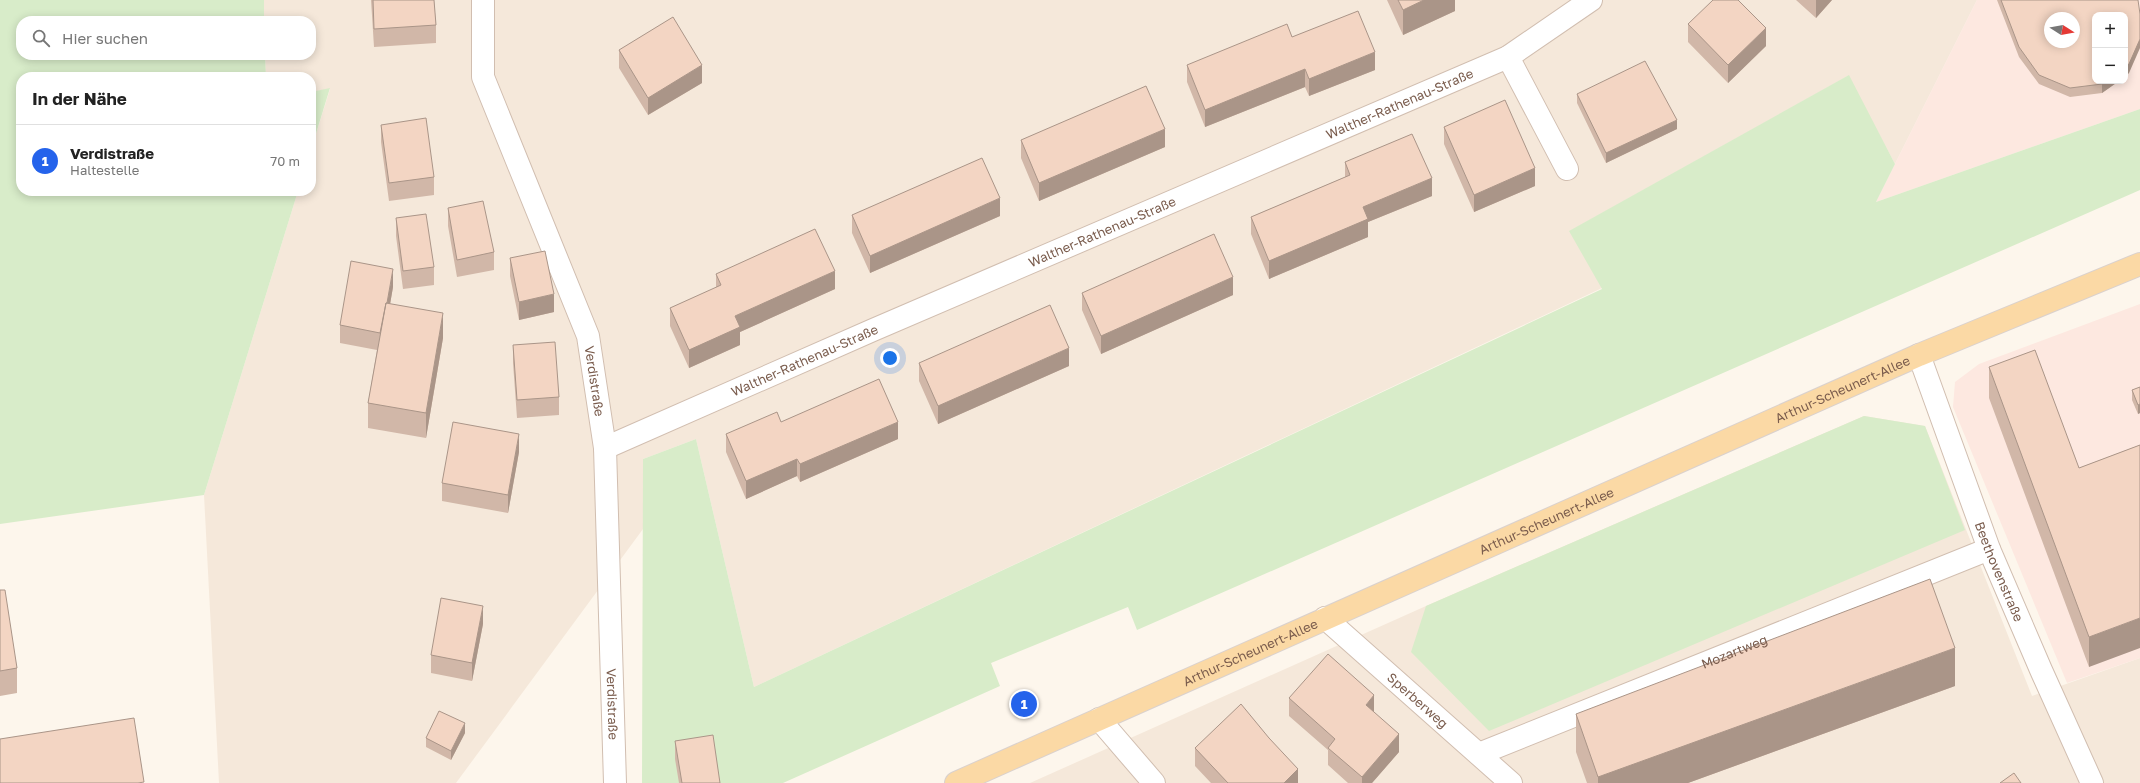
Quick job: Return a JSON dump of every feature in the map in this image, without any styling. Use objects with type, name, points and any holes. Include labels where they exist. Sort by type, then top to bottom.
[{"type":"main road","name":"Arthur-Scheunert-Allee","points":[[956,783],[1919,355],[2140,264]]},
{"type":"street","name":"Verdistraße","points":[[483,0],[483,77],[588,336],[605,448],[615,783]]},
{"type":"street","name":"Walther-Rathenau-Straße","points":[[605,448],[866,333],[1508,57],[1591,0]]},
{"type":"street","points":[[1508,57],[1567,169]]},
{"type":"street","name":"Beethovenstraße","points":[[1919,355],[1989,549],[2092,783]]},
{"type":"street","name":"Mozartweg","points":[[1479,754],[1989,549]]},
{"type":"street","name":"Sperberweg","points":[[1325,618],[1511,783]]},
{"type":"street","points":[[1099,719],[1154,783]]},
{"type":"shaded area","points":[[264,0],[1977,0],[1895,164],[1848,76],[1570,231],[1602,288],[754,687],[696,439],[643,459],[643,529],[456,783],[219,783],[204,495],[296,196],[316,196],[316,134],[330,89],[316,91],[316,72],[266,72],[265,60],[316,60],[316,16],[264,16]]},
{"type":"shaded area","points":[[1977,0],[2140,0],[2140,109],[1876,202]]},
{"type":"shaded area","points":[[2140,304],[2140,658],[2067,683],[1953,407],[1955,382],[1979,364]]},
{"type":"shaded area","points":[[1864,416],[1925,426],[2032,696],[2140,658],[2140,783],[1030,783],[1426,606]]},
{"type":"green space","points":[[0,0],[264,0],[264,16],[16,16],[16,60],[265,60],[266,72],[16,72],[16,196],[296,196],[204,495],[0,524]]},
{"type":"green space","points":[[1849,75],[1895,164],[1876,202],[2140,109],[2140,190],[1137,630],[1128,607],[991,663],[1000,686],[783,783],[642,783],[643,459],[696,439],[754,687],[1602,289],[1569,231]]},
{"type":"green space","points":[[330,88],[316,134],[316,91]]},
{"type":"green space","points":[[1864,416],[1925,426],[1965,530],[1489,731],[1411,652],[1426,606]]},
{"type":"building","points":[[373,0],[434,0],[436,25],[374,29]]},
{"type":"building","points":[[1398,0],[1424,0],[1403,10]]},
{"type":"building","points":[[1713,0],[1738,0],[1766,28],[1728,65],[1688,24]]},
{"type":"building","points":[[2001,0],[2138,0],[2140,14],[2140,39],[2129,64],[2128,65],[2128,12],[2092,12],[2092,84],[2102,84],[2070,88],[2039,75],[2019,47]]},
{"type":"building","points":[[1358,11],[1375,52],[1309,79],[1305,69],[1205,110],[1187,65],[1287,24],[1292,37]]},
{"type":"building","points":[[673,17],[702,65],[648,98],[619,50]]},
{"type":"building","points":[[1645,61],[1677,120],[1606,153],[1577,94]]},
{"type":"building","points":[[1146,86],[1165,129],[1039,183],[1021,140]]},
{"type":"building","points":[[1505,100],[1535,168],[1474,195],[1444,127]]},
{"type":"building","points":[[426,118],[434,177],[389,183],[381,125]]},
{"type":"building","points":[[1412,134],[1432,178],[1363,207],[1368,219],[1269,261],[1251,217],[1350,175],[1345,162]]},
{"type":"building","points":[[982,158],[1000,198],[870,256],[852,215]]},
{"type":"building","points":[[483,201],[494,252],[457,260],[448,208]]},
{"type":"building","points":[[426,214],[434,267],[403,271],[396,218]]},
{"type":"building","points":[[815,229],[835,271],[735,316],[740,327],[689,350],[670,308],[721,285],[716,274]]},
{"type":"building","points":[[1214,234],[1233,277],[1101,336],[1082,293]]},
{"type":"building","points":[[545,251],[554,294],[519,302],[510,258]]},
{"type":"building","points":[[351,261],[393,269],[380,333],[340,325]]},
{"type":"building","points":[[386,303],[443,313],[426,413],[368,403]]},
{"type":"building","points":[[1050,305],[1069,348],[938,406],[919,363]]},
{"type":"building","points":[[555,342],[559,397],[517,400],[513,345]]},
{"type":"building","points":[[2035,350],[2079,468],[2140,445],[2140,618],[2089,637],[1989,367]]},
{"type":"building","points":[[879,379],[898,422],[800,464],[797,459],[746,481],[726,434],[777,412],[781,422]]},
{"type":"building","points":[[2140,387],[2140,404],[2138,405],[2132,390]]},
{"type":"building","points":[[453,422],[519,434],[508,495],[442,483]]},
{"type":"building","points":[[1930,579],[1955,648],[1598,777],[1576,714]]},
{"type":"building","points":[[0,590],[5,590],[17,668],[0,671]]},
{"type":"building","points":[[441,598],[483,606],[472,663],[431,655]]},
{"type":"building","points":[[1328,654],[1374,695],[1366,705],[1399,734],[1362,777],[1328,748],[1335,739],[1289,698]]},
{"type":"building","points":[[1241,704],[1269,738],[1298,769],[1284,783],[1228,783],[1195,748]]},
{"type":"building","points":[[439,711],[465,723],[451,751],[426,738]]},
{"type":"building","points":[[134,718],[144,782],[0,783],[0,739]]},
{"type":"building","points":[[713,735],[720,783],[682,783],[675,741]]},
{"type":"building","points":[[2014,773],[2021,783],[2000,783]]},
{"type":"place","name":"Verdistraße","points":[[1024,704]]}]
